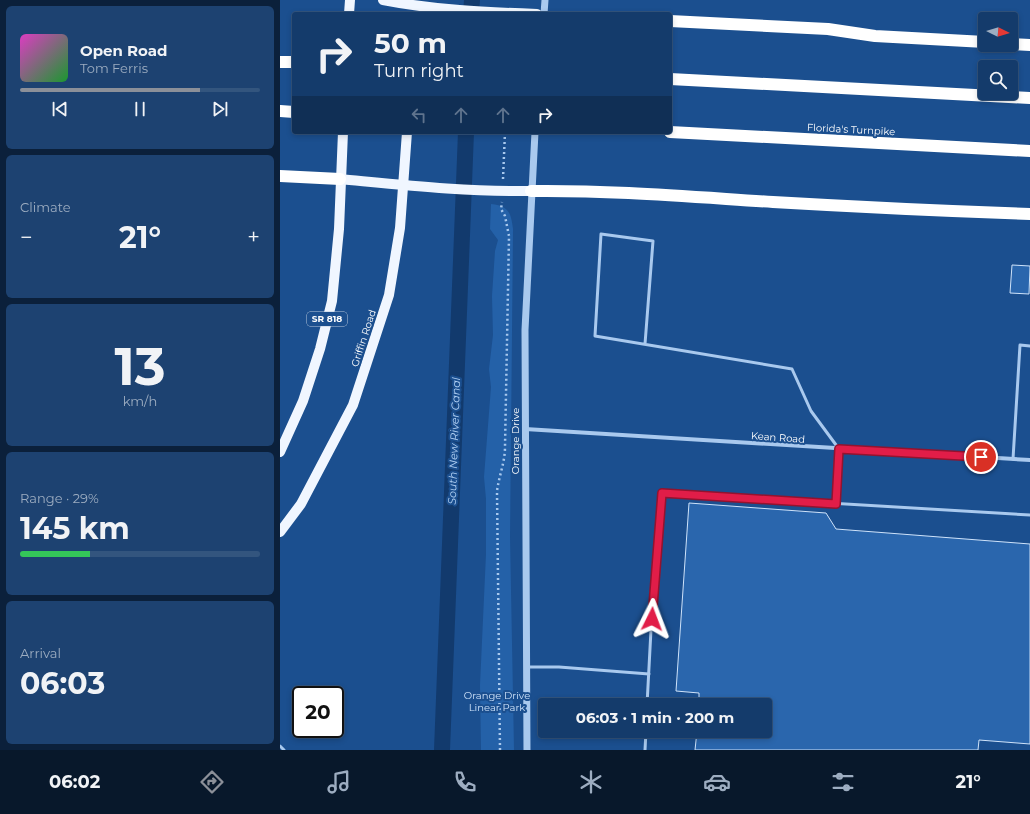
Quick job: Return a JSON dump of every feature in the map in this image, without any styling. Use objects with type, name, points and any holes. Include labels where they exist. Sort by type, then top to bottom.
[{"type":"highway","points":[[672,21],[828,29],[875,36],[978,42]]},
{"type":"highway","points":[[1018,44],[1030,45]]},
{"type":"highway","points":[[280,62],[292,62]]},
{"type":"highway","points":[[672,79],[1030,98]]},
{"type":"highway","name":"Florida's Turnpike","points":[[672,132],[1030,151]]},
{"type":"highway","points":[[280,176],[340,179]]},
{"type":"highway","points":[[531,191],[640,194],[880,208],[1030,214]]},
{"type":"main road","points":[[349,12],[350,0]]},
{"type":"main road","points":[[384,0],[414,7],[488,12]]},
{"type":"main road","name":"SR 818","points":[[280,452],[303,402],[320,349],[332,301],[339,229],[343,134]]},
{"type":"main road","name":"Griffin Road","points":[[280,532],[301,504],[353,405],[389,295],[400,236],[407,134]]},
{"type":"main road","points":[[340,179],[494,192],[531,191]]},
{"type":"street","points":[[544,0],[544,12]]},
{"type":"street","name":"Orange Drive","points":[[526,750],[524,429],[525,330],[535,134]]},
{"type":"street","name":"Kean Road","points":[[524,429],[1030,460]]},
{"type":"lane","points":[[645,344],[653,242],[601,234],[595,336],[792,369],[811,411],[839,449],[836,504]]},
{"type":"lane","points":[[1013,459],[1020,346],[1030,346]]},
{"type":"lane","points":[[647,698],[653,592],[662,493],[1030,515]]},
{"type":"lane","points":[[526,667],[559,667],[649,674]]},
{"type":"lane","points":[[645,750],[646,738]]},
{"type":"lane","points":[[280,746],[284,750]]},
{"type":"path","points":[[503,178],[505,134]]},
{"type":"path","points":[[500,750],[497,491],[505,459],[509,236],[505,216],[501,209],[502,207]]},
{"type":"green space","name":"Orange Drive Linear Park","points":[[491,204],[502,206],[508,211],[513,229],[510,537],[514,750],[481,750],[480,685],[486,554],[486,499],[484,477],[491,387],[489,369],[493,335],[492,296],[495,251],[498,240],[490,229]]},
{"type":"building","points":[[1012,265],[1030,266],[1029,294],[1010,293]]},
{"type":"building","points":[[689,503],[826,513],[836,529],[1030,544],[1030,744],[979,740],[978,750],[695,750],[696,738],[772,738],[772,698],[699,698],[699,693],[676,691]]},
{"type":"waterway","name":"South New River Canal","points":[[471,12],[472,0]]},
{"type":"waterway","name":"South New River Canal","points":[[442,750],[466,134]]},
{"type":"route","points":[[652,619],[662,493],[836,504],[839,449],[981,457]]}]
